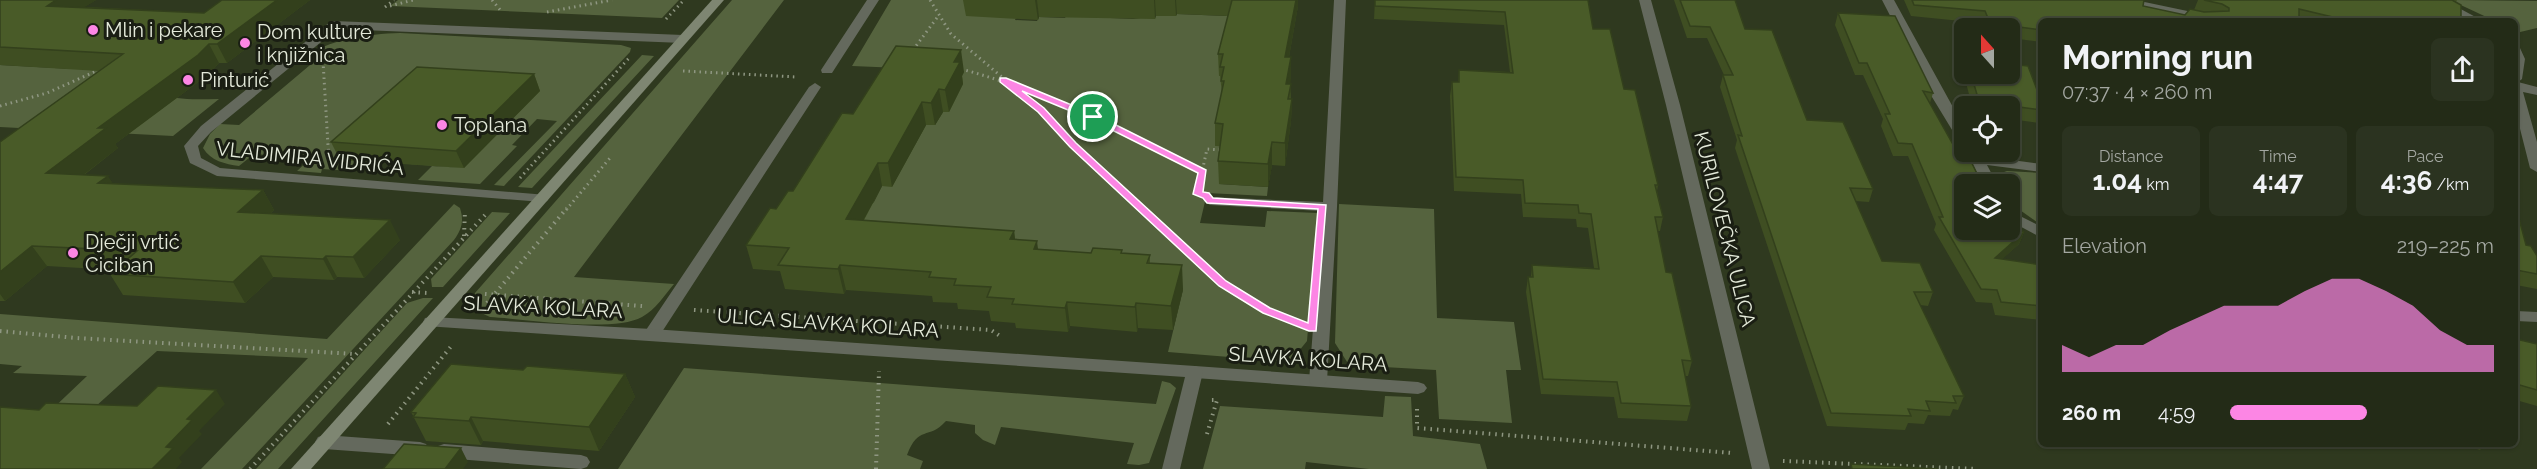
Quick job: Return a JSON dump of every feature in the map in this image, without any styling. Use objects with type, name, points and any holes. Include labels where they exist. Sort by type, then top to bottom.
[{"type":"main road","points":[[300,469],[718,0]]},
{"type":"street","points":[[827,70],[873,0]]},
{"type":"street","points":[[1318,381],[1330,207],[1340,0]]},
{"type":"street","name":"KURILOVEČKA ULICA","points":[[1645,0],[1673,105],[1760,464]]},
{"type":"street","points":[[1888,0],[1954,122]]},
{"type":"street","points":[[2120,0],[2145,2],[2205,18]]},
{"type":"street","points":[[2435,0],[2471,18]]},
{"type":"street","name":"VLADIMIRA VIDRIĆA","points":[[542,198],[217,172],[195,160],[191,146],[206,129],[334,25],[683,39]]},
{"type":"street","points":[[652,334],[815,87]]},
{"type":"street","points":[[2518,88],[2537,91]]},
{"type":"street","points":[[2518,96],[2537,168]]},
{"type":"street","points":[[2008,162],[2038,167]]},
{"type":"street","points":[[1210,201],[1330,207]]},
{"type":"street","points":[[2020,221],[2038,232]]},
{"type":"street","points":[[2518,316],[2537,317]]},
{"type":"street","name":"SLAVKA KOLARA","points":[[431,322],[652,334]]},
{"type":"street","name":"ULICA SLAVKA KOLARA","points":[[652,334],[1195,372]]},
{"type":"street","points":[[1171,469],[1195,372]]},
{"type":"street","name":"SLAVKA KOLARA","points":[[1195,372],[1418,388]]},
{"type":"street","points":[[324,442],[581,462]]},
{"type":"path","points":[[385,7],[413,0]]},
{"type":"path","points":[[492,0],[504,14]]},
{"type":"path","points":[[537,13],[612,0]]},
{"type":"path","points":[[930,0],[951,34],[1041,110],[1073,145],[1223,284],[1267,311],[1302,325]]},
{"type":"path","points":[[911,54],[939,15]]},
{"type":"path","points":[[323,57],[327,137],[332,181]]},
{"type":"path","points":[[676,80],[690,63]]},
{"type":"path","points":[[0,105],[47,93],[108,64]]},
{"type":"path","points":[[951,68],[1003,80],[1066,104],[1202,172]]},
{"type":"path","points":[[1210,201],[1206,195],[1198,194],[1207,149],[1227,150]]},
{"type":"path","points":[[371,445],[615,152]]},
{"type":"path","points":[[462,201],[466,221],[464,237]]},
{"type":"path","points":[[0,331],[88,339],[356,354],[250,469]]},
{"type":"path","points":[[876,469],[879,420],[877,388],[883,349]]},
{"type":"path","points":[[1418,388],[1417,428],[1737,453],[1760,464],[1977,469]]},
{"type":"green space","points":[[398,0],[679,0],[662,18],[390,6]]},
{"type":"green space","points":[[732,0],[784,0],[574,277],[674,284],[663,298],[642,317],[629,322],[611,324],[569,324],[490,317],[479,312],[472,305],[475,293]]},
{"type":"green space","points":[[891,0],[974,0],[1018,13],[1015,20],[1037,21],[1039,17],[1065,18],[1066,16],[1133,19],[1177,14],[1226,16],[1228,9],[1238,77],[1225,89],[1216,146],[1238,147],[1219,184],[1268,187],[1267,196],[1207,193],[1200,223],[1265,227],[1267,211],[1318,213],[1307,341],[1290,362],[1168,352],[1183,290],[837,236],[874,202],[882,186],[892,186],[926,125],[935,125],[943,112],[949,112],[900,68],[852,66]]},
{"type":"green space","points":[[2450,0],[2537,1],[2537,28],[2518,33],[2518,18],[2489,18]]},
{"type":"green space","points":[[400,33],[621,45],[631,48],[630,52],[504,186],[494,185],[557,121],[537,119],[512,145],[517,146],[480,184],[418,180],[432,166],[464,168],[340,159],[363,161],[352,171],[322,169],[321,173],[297,171],[311,158],[254,154],[239,166],[214,159],[203,148],[210,134],[220,124],[239,125],[316,60],[301,59],[312,52],[349,39]]},
{"type":"green space","points":[[642,55],[654,56],[532,188],[518,187]]},
{"type":"green space","points":[[0,65],[72,69],[83,65],[95,65],[124,75],[166,95],[177,98],[219,99],[173,136],[0,127]]},
{"type":"green space","points":[[2007,171],[2038,173],[2038,223],[2020,210],[2020,174],[1998,174]]},
{"type":"green space","points":[[454,204],[460,208],[462,221],[454,240],[242,469],[201,469],[308,358],[157,351],[85,416],[46,415],[87,376],[13,373],[22,366],[0,364],[0,314],[327,339]]},
{"type":"green space","points":[[1339,204],[1434,209],[1437,318],[1514,322],[1521,370],[1506,370],[1512,423],[1439,419],[1436,370],[1349,365],[1335,343]]},
{"type":"green space","points":[[492,212],[510,213],[443,287],[432,287],[431,279]]},
{"type":"green space","points":[[423,298],[433,298],[278,469],[256,469],[407,303]]},
{"type":"green space","points":[[684,368],[1156,404],[1162,381],[1176,388],[1149,463],[1139,465],[1127,464],[1134,443],[1001,427],[995,445],[983,440],[975,433],[975,425],[946,421],[940,427],[920,436],[911,445],[907,455],[923,461],[920,469],[618,469]]},
{"type":"green space","points":[[1385,396],[1411,397],[1413,436],[1480,444],[1487,469],[1369,469],[1306,462],[1305,469],[1203,469],[1220,406],[1383,417]]},
{"type":"building","points":[[0,0],[56,0],[47,6],[204,13],[222,0],[277,0],[217,44],[209,44],[198,55],[98,128],[106,128],[46,173],[108,176],[98,183],[263,190],[238,212],[390,220],[353,257],[326,256],[323,259],[261,256],[233,282],[110,274],[137,251],[32,246],[0,272],[0,142],[123,54],[0,47]]},
{"type":"building","points":[[1232,0],[1296,0],[1285,57],[1291,57],[1286,84],[1291,84],[1288,99],[1292,99],[1285,143],[1272,142],[1268,164],[1218,161],[1223,124],[1215,123],[1224,81],[1221,81],[1224,67],[1220,67],[1223,54],[1218,54]]},
{"type":"building","points":[[1375,0],[1588,0],[1593,29],[1610,29],[1624,89],[1635,90],[1658,185],[1655,185],[1663,217],[1655,217],[1666,272],[1672,273],[1692,361],[1682,360],[1691,406],[1621,403],[1617,382],[1543,379],[1528,277],[1533,277],[1532,265],[1599,269],[1591,214],[1579,213],[1578,205],[1525,203],[1523,180],[1456,177],[1452,82],[1459,82],[1459,70],[1513,73],[1505,12],[1375,6]]},
{"type":"building","points":[[1680,0],[1735,0],[1745,29],[1772,30],[1807,120],[1843,122],[1873,189],[1850,188],[1882,261],[1920,263],[1933,292],[1914,292],[1964,396],[1953,396],[1956,403],[1926,401],[1930,411],[1908,409],[1911,416],[1831,413],[1738,135],[1742,136],[1723,75],[1733,75],[1710,27],[1690,26]]},
{"type":"building","points":[[1912,0],[2144,0],[2143,6],[2185,15],[2190,9],[2204,12],[2229,11],[2229,8],[2222,4],[2204,0],[2452,0],[2461,5],[2461,18],[2337,18],[2299,9],[2299,18],[2038,18],[2038,29],[2020,27],[2020,18],[1988,18],[1985,11],[1914,5]]},
{"type":"building","points":[[1838,13],[1895,16],[1933,93],[1923,91],[1954,146],[1954,162],[1971,162],[1977,174],[1954,174],[1954,240],[2015,240],[1995,258],[2038,264],[2038,306],[2001,302],[1997,290],[1981,289],[1939,217],[1943,217],[1912,144],[1898,143],[1885,114],[1890,114],[1867,63],[1859,63]]},
{"type":"building","points":[[896,46],[961,50],[954,62],[960,62],[945,90],[939,89],[931,103],[922,102],[888,163],[878,163],[846,219],[1014,231],[1010,239],[1037,241],[1034,249],[1091,253],[1093,248],[1150,255],[1147,263],[1182,265],[1171,306],[1136,303],[1135,307],[1067,302],[1065,308],[1012,304],[1014,299],[987,297],[991,287],[954,285],[956,279],[929,277],[931,272],[840,265],[838,269],[778,265],[789,248],[746,245],[770,208],[776,209],[788,191],[793,191],[842,113],[853,114]]},
{"type":"building","points":[[2020,65],[2028,66],[2038,92],[2038,109],[2020,107],[2020,96],[1977,96],[1974,84],[2020,84]]},
{"type":"building","name":"Toplana","points":[[417,67],[534,74],[456,151],[331,142]]},
{"type":"building","points":[[2518,215],[2526,245],[2531,246],[2537,256],[2537,274],[2518,270]]},
{"type":"building","points":[[2518,339],[2537,344],[2537,390],[2518,385]]},
{"type":"building","points":[[451,364],[523,370],[527,366],[625,374],[589,427],[471,417],[469,421],[413,417],[416,413],[411,412]]},
{"type":"building","points":[[158,386],[216,390],[187,419],[192,420],[166,447],[173,448],[152,469],[0,469],[0,407],[39,410],[46,403],[137,406]]},
{"type":"building","points":[[404,444],[461,448],[445,469],[383,469]]},
{"type":"building","points":[[1851,464],[1938,469],[1852,469]]},
{"type":"place","name":"Mlin i pekare","points":[[93,30]]},
{"type":"place","name":"Dom kulture i knjižnica","points":[[245,43]]},
{"type":"place","name":"Pinturić","points":[[188,80]]},
{"type":"place","name":"Toplana","points":[[442,125]]},
{"type":"place","name":"Dječji vrtić Ciciban","points":[[73,253]]},
{"type":"route","points":[[1003,80],[1030,89],[1093,117],[1159,149],[1186,166],[1202,172],[1198,194],[1206,195],[1210,201],[1323,207],[1312,328],[1267,311],[1223,284],[1073,145],[1041,110],[1003,80]]}]
